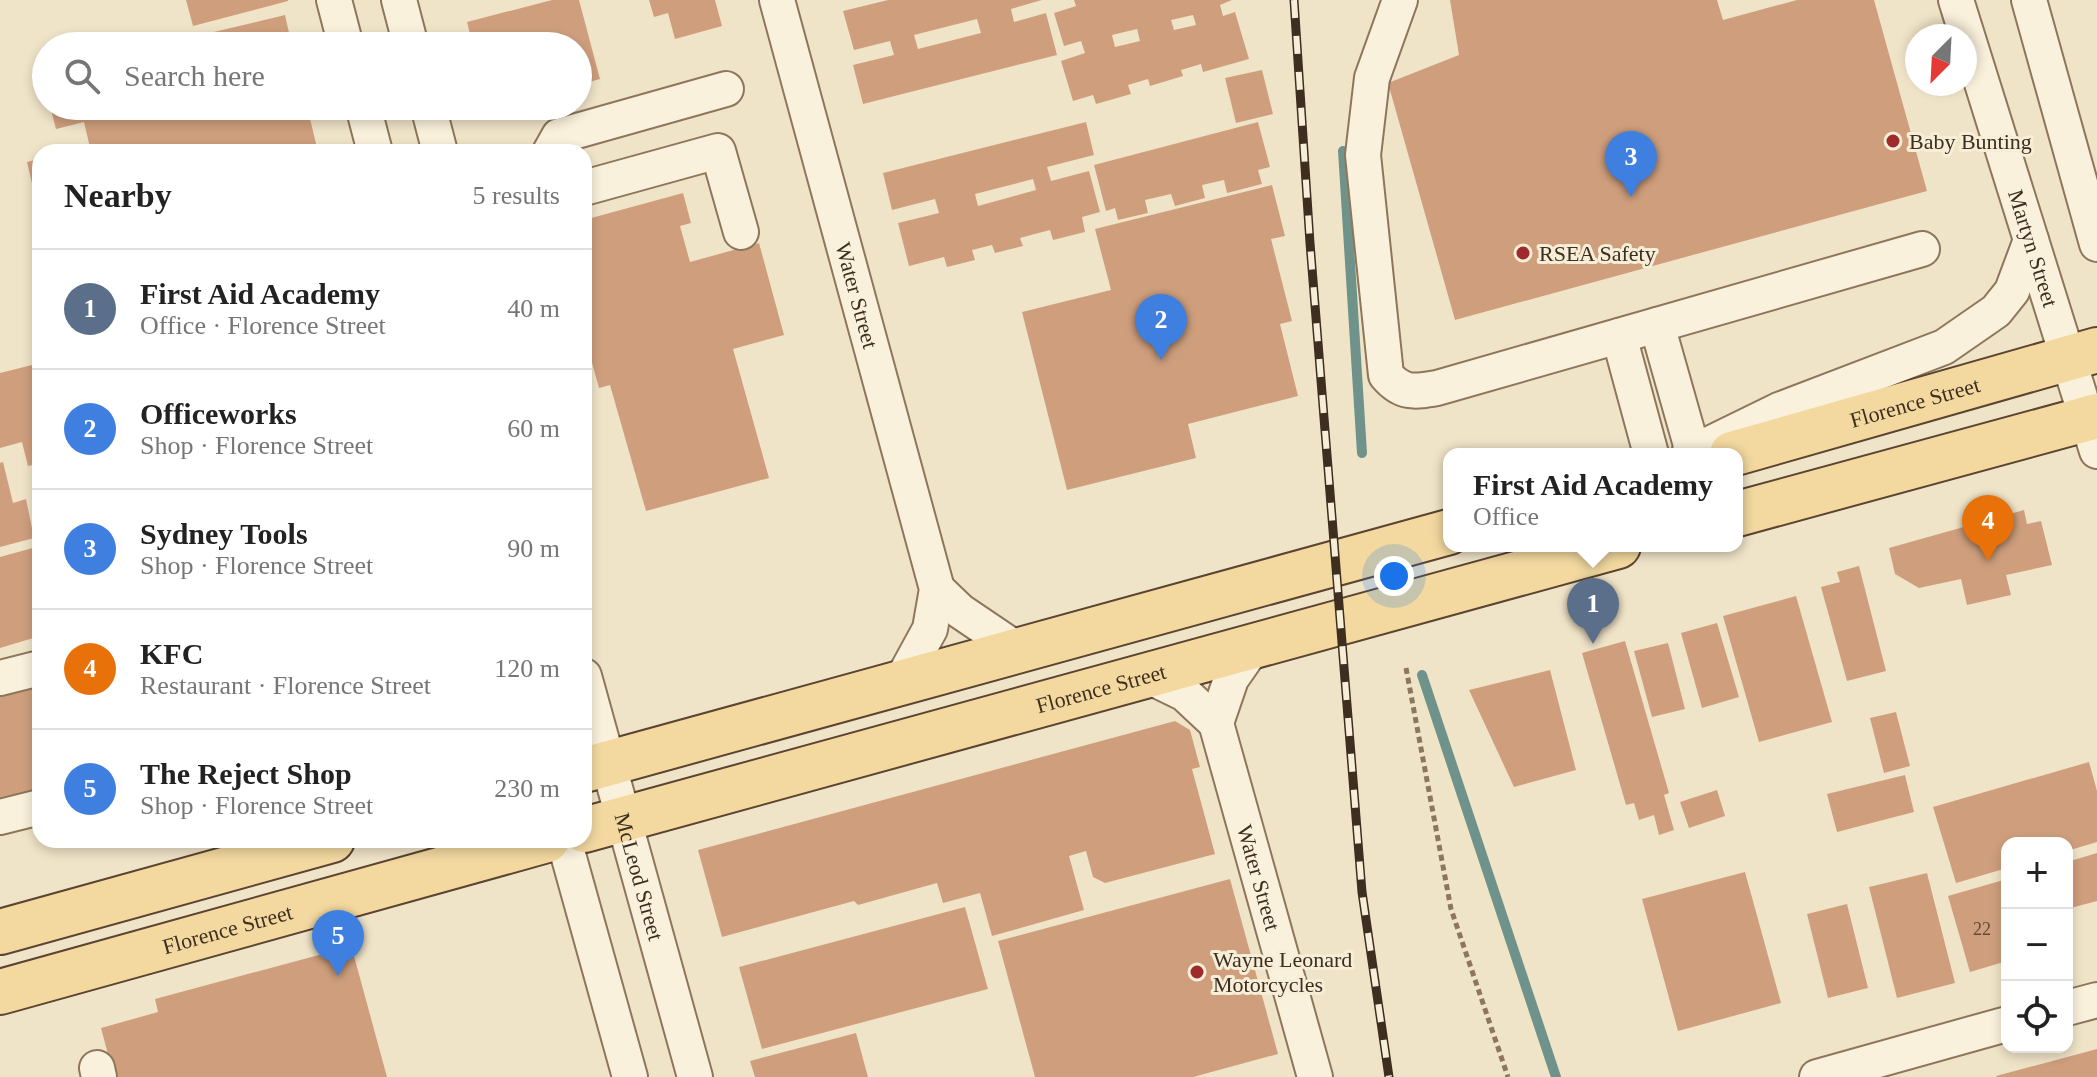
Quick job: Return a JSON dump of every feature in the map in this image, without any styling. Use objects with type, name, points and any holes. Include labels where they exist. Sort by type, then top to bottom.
[{"type":"main road","name":"Florence Street","points":[[1724,448],[2083,354]]},
{"type":"main road","points":[[1743,513],[2094,429]]},
{"type":"main road","points":[[596,766],[1443,534]]},
{"type":"main road","name":"Florence Street","points":[[604,824],[1596,552]]},
{"type":"main road","points":[[0,932],[303,848]]},
{"type":"main road","name":"Florence Street","points":[[0,992],[518,848]]},
{"type":"street","points":[[334,0],[342,32]]},
{"type":"street","points":[[399,0],[407,32]]},
{"type":"street","name":"Water Street","points":[[777,0],[937,589],[930,629],[900,684]]},
{"type":"street","points":[[1400,0],[1372,78],[1363,155],[1386,375],[1395,386],[1414,392],[1922,249]]},
{"type":"street","name":"Martyn Street","points":[[1956,0],[2031,240],[2083,354],[2094,429]]},
{"type":"street","points":[[2029,0],[2097,244]]},
{"type":"street","points":[[554,144],[559,136],[726,89]]},
{"type":"street","points":[[367,120],[373,144]]},
{"type":"street","points":[[432,120],[438,144]]},
{"type":"street","points":[[592,186],[718,151],[741,232]]},
{"type":"street","points":[[1714,448],[1779,410],[1944,347],[1996,311],[2012,291],[2031,240]]},
{"type":"street","points":[[1657,325],[1703,448]]},
{"type":"street","points":[[1619,336],[1649,448]]},
{"type":"street","points":[[937,589],[960,611],[1019,651]]},
{"type":"street","points":[[1148,676],[1185,694],[1216,723],[1231,679],[1254,646]]},
{"type":"street","points":[[0,678],[32,670]]},
{"type":"street","name":"Water Street","points":[[1216,723],[1315,1077]]},
{"type":"street","name":"McLeod Street","points":[[592,736],[604,824],[695,1077]]},
{"type":"street","points":[[0,817],[32,809]]},
{"type":"street","points":[[566,848],[630,1077]]},
{"type":"street","points":[[2073,1006],[2097,1000]]},
{"type":"street","points":[[1817,1077],[2001,1026]]},
{"type":"path","points":[[1406,668],[1451,909],[1508,1077]]},
{"type":"building","points":[[186,0],[288,0],[288,1],[193,26]]},
{"type":"building","points":[[552,0],[579,0],[588,32],[470,32],[467,22]]},
{"type":"building","points":[[649,0],[715,0],[722,26],[675,39],[668,13],[654,17]]},
{"type":"building","points":[[888,0],[1042,0],[1011,9],[1014,22],[1046,13],[1057,55],[863,104],[853,65],[894,55],[890,41],[854,50],[843,11]],"holes":[[[977,19],[981,33],[918,49],[914,35]]]},
{"type":"building","points":[[1074,0],[1232,0],[1220,5],[1223,16],[1235,12],[1249,59],[1203,72],[1201,64],[1181,70],[1183,76],[1150,86],[1148,79],[1128,85],[1131,94],[1096,104],[1093,95],[1073,101],[1061,61],[1085,53],[1081,41],[1064,46],[1054,13],[1076,6]],"holes":[[[1193,15],[1196,25],[1174,30],[1171,20]],[[1137,29],[1140,41],[1115,47],[1112,35]]]},
{"type":"building","points":[[1450,0],[1717,0],[1723,20],[1797,0],[1874,0],[1927,191],[1455,320],[1388,83],[1459,55]]},
{"type":"building","points":[[285,15],[289,32],[214,32]]},
{"type":"building","points":[[592,49],[600,79],[592,81]]},
{"type":"building","points":[[1262,70],[1273,114],[1236,123],[1225,78]]},
{"type":"building","points":[[54,120],[310,120],[316,144],[89,144],[84,122],[56,129]]},
{"type":"building","points":[[1086,122],[1094,155],[1047,167],[1051,181],[1089,171],[1100,212],[1082,217],[1085,232],[1053,240],[1050,230],[1020,238],[1023,246],[995,253],[992,245],[972,250],[975,260],[947,267],[944,257],[909,266],[898,223],[939,213],[935,199],[892,210],[883,173]],"holes":[[[1033,179],[1036,190],[978,206],[975,194]]]},
{"type":"building","points":[[1258,122],[1270,167],[1258,170],[1262,184],[1227,193],[1224,180],[1202,185],[1205,198],[1175,206],[1171,194],[1145,200],[1148,213],[1118,220],[1115,208],[1106,211],[1094,165]]},
{"type":"building","points":[[32,161],[32,184],[27,162]]},
{"type":"building","points":[[1272,185],[1285,236],[1271,239],[1292,321],[1280,324],[1298,396],[1188,424],[1196,458],[1067,490],[1022,312],[1111,290],[1095,229]]},
{"type":"building","points":[[683,193],[691,223],[680,226],[690,262],[759,243],[784,335],[733,349],[769,478],[646,511],[610,385],[599,388],[592,363],[592,218]]},
{"type":"building","points":[[32,365],[32,465],[28,466],[22,442],[0,448],[0,373]]},
{"type":"building","points":[[3,462],[13,503],[26,499],[32,539],[0,547],[0,463]]},
{"type":"building","points":[[2024,510],[2027,524],[2041,521],[2052,565],[2006,575],[2011,595],[1967,605],[1961,579],[1919,588],[1895,574],[1889,548]]},
{"type":"building","points":[[32,548],[32,638],[0,648],[0,557]]},
{"type":"building","points":[[1859,566],[1886,671],[1847,681],[1821,587],[1840,582],[1837,572]]},
{"type":"building","points":[[1796,596],[1832,722],[1759,742],[1723,616]]},
{"type":"building","points":[[1717,623],[1739,697],[1702,708],[1681,633]]},
{"type":"building","points":[[1625,641],[1669,793],[1664,795],[1674,830],[1659,835],[1654,815],[1639,820],[1634,803],[1626,805],[1582,653]]},
{"type":"building","points":[[1668,643],[1685,709],[1652,717],[1634,651]]},
{"type":"building","points":[[1550,670],[1576,770],[1514,787],[1469,690]]},
{"type":"building","points":[[32,687],[32,800],[0,801],[0,696]]},
{"type":"building","points":[[1896,712],[1910,766],[1884,773],[1870,718]]},
{"type":"building","points":[[1175,721],[1190,730],[1200,767],[1192,769],[1215,854],[1105,883],[1093,877],[1086,851],[1069,856],[1084,910],[992,936],[980,893],[943,903],[937,883],[858,905],[854,901],[722,937],[698,850]]},
{"type":"building","points":[[2089,762],[2097,791],[2097,842],[2073,849],[2073,837],[2001,837],[2001,870],[1956,883],[1933,807]]},
{"type":"building","points":[[1905,775],[1914,812],[1837,832],[1827,794]]},
{"type":"building","points":[[1717,790],[1725,816],[1689,828],[1680,802]]},
{"type":"building","points":[[2097,853],[2097,901],[2073,907],[2073,860]]},
{"type":"building","points":[[1745,872],[1781,1003],[1678,1031],[1642,899]]},
{"type":"building","points":[[1927,873],[1955,983],[1897,998],[1869,887]]},
{"type":"building","points":[[1230,879],[1278,1054],[1193,1077],[1035,1077],[998,941]]},
{"type":"building","points":[[2001,881],[2001,963],[1970,972],[1948,896]]},
{"type":"building","points":[[1847,904],[1868,988],[1828,998],[1807,914]]},
{"type":"building","points":[[965,907],[988,989],[762,1049],[739,967]]},
{"type":"building","points":[[341,949],[354,956],[387,1077],[114,1077],[101,1028],[158,1012],[155,999]]},
{"type":"building","points":[[856,1033],[868,1077],[755,1077],[750,1061]]},
{"type":"building","points":[[2097,1049],[2097,1077],[1996,1077],[1996,1076]]},
{"type":"waterway","points":[[1343,151],[1362,453]]},
{"type":"waterway","points":[[1422,675],[1556,1077]]},
{"type":"railway","points":[[1294,0],[1310,243],[1362,892],[1389,1077]]},
{"type":"place","name":"Baby Bunting","points":[[1893,141]]},
{"type":"place","name":"Sydney Tools","points":[[1631,197]]},
{"type":"place","name":"RSEA Safety","points":[[1523,253]]},
{"type":"place","name":"Officeworks","points":[[1161,360]]},
{"type":"place","name":"KFC","points":[[1988,561]]},
{"type":"place","name":"First Aid Academy","points":[[1593,644]]},
{"type":"place","name":"Wayne Leonard Motorcycles","points":[[1197,972]]},
{"type":"place","name":"The Reject Shop","points":[[338,976]]}]
